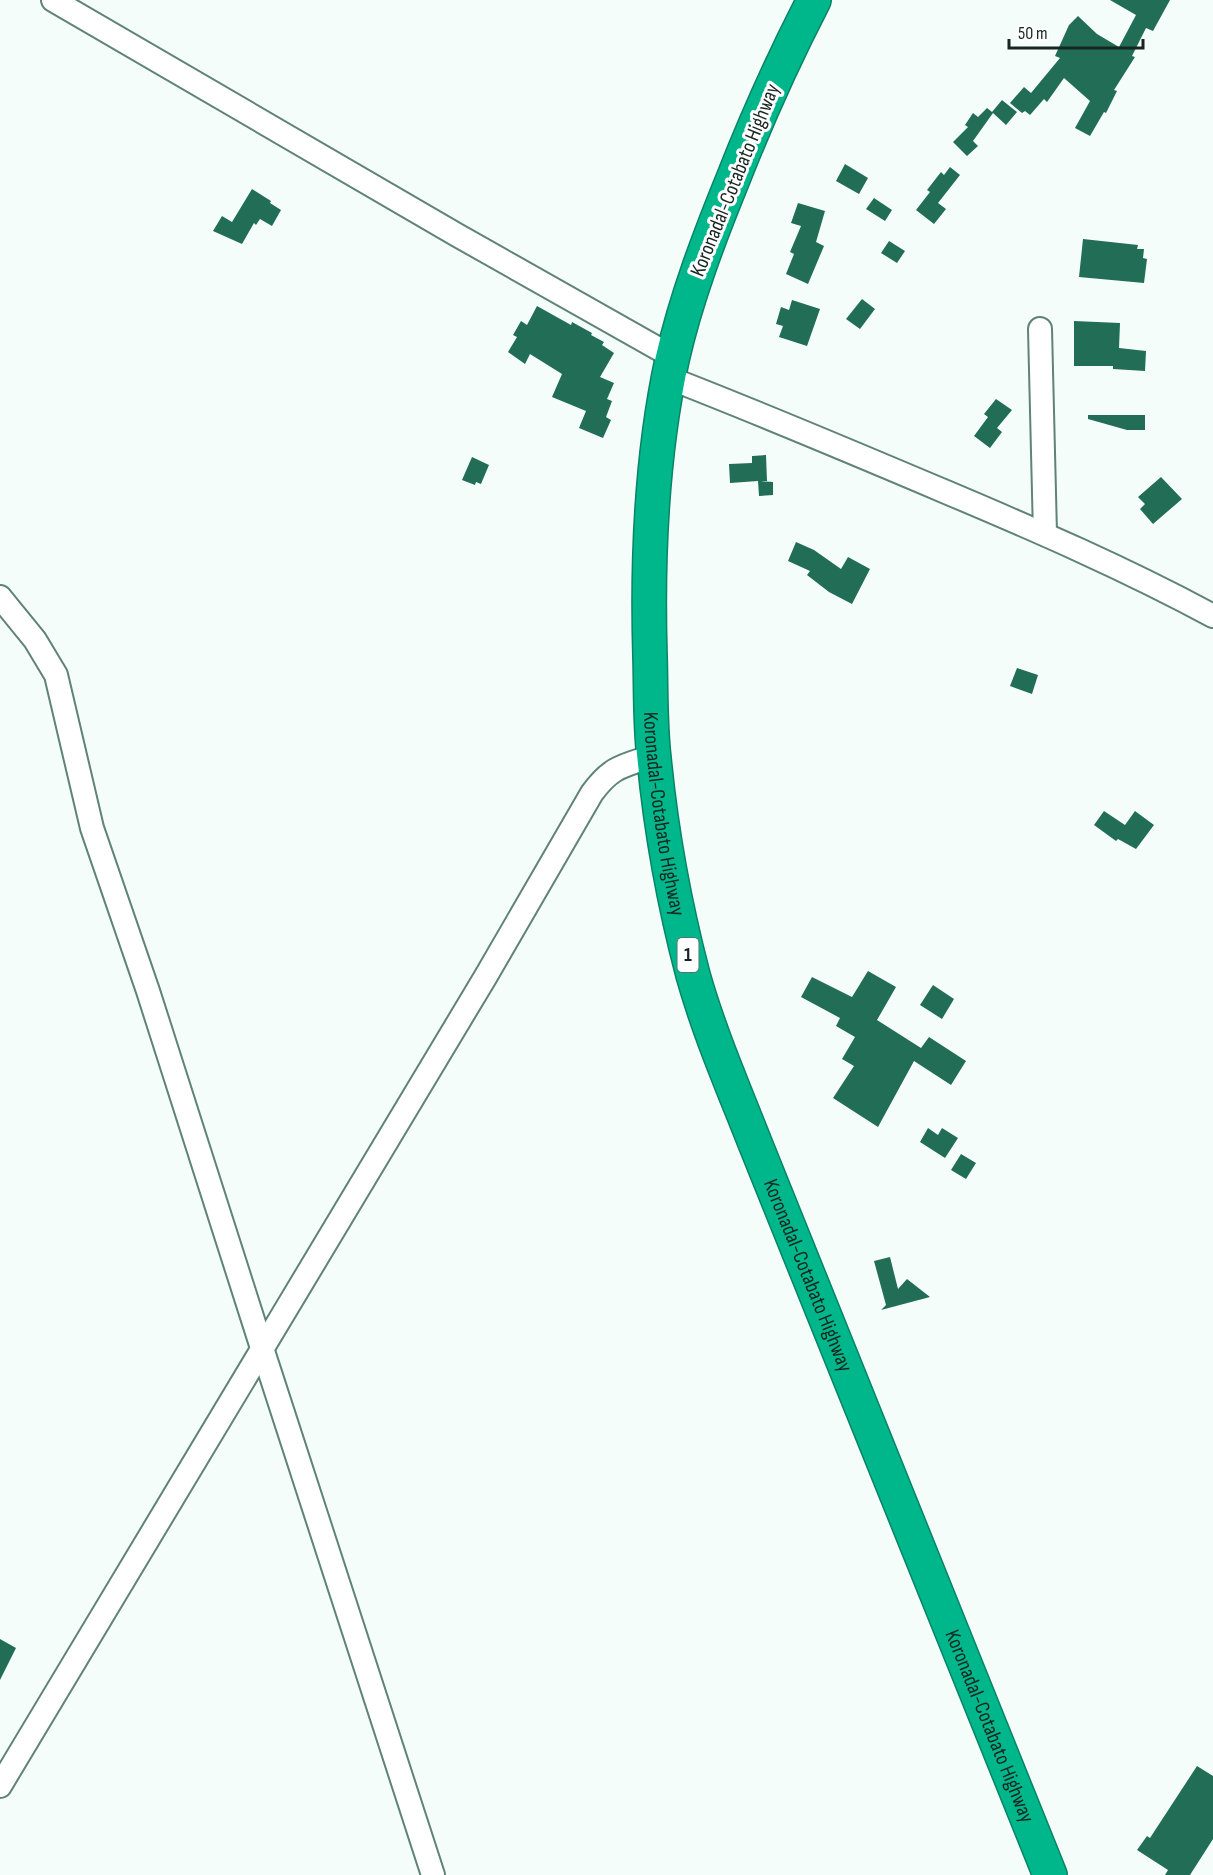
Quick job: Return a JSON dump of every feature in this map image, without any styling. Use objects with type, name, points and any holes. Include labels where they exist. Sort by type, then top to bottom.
[{"type":"highway","name":"Koronadal-Cotabato Highway","points":[[814,0],[789,47],[755,122],[708,238],[671,368],[656,452],[649,535],[648,603],[653,756],[670,878],[694,978],[714,1037],[754,1143],[1050,1875]]},
{"type":"street","points":[[53,0],[457,235],[671,368],[777,420],[1116,566],[1213,616]]},
{"type":"street","points":[[1040,329],[1045,534]]},
{"type":"street","points":[[0,597],[35,640],[56,675],[92,828],[148,991],[433,1875]]},
{"type":"street","points":[[0,1785],[480,986],[592,793],[605,776],[615,768],[653,756]]},
{"type":"building","points":[[1110,0],[1170,0],[1153,31],[1146,28],[1132,56],[1135,57],[1114,90],[1117,91],[1106,113],[1104,112],[1090,136],[1075,128],[1090,101],[1064,78],[1047,102],[1044,99],[1030,115],[1025,111],[1022,113],[1010,103],[1024,87],[1031,93],[1060,58],[1055,56],[1069,25],[1078,16],[1097,34],[1119,47],[1136,15]]},
{"type":"building","points":[[1002,100],[1017,112],[1006,125],[993,113],[973,141],[978,146],[967,156],[953,142],[968,127],[965,125],[973,113],[978,117],[987,108],[992,112]]},
{"type":"building","points":[[845,164],[868,178],[859,194],[836,181]]},
{"type":"building","points":[[950,167],[960,175],[938,203],[946,209],[934,224],[916,210],[930,192],[927,190],[941,172],[944,175]]},
{"type":"building","points":[[252,189],[281,210],[272,226],[260,219],[256,225],[254,223],[242,244],[213,231],[222,216],[232,222]]},
{"type":"building","points":[[874,198],[892,210],[885,221],[866,209]]},
{"type":"building","points":[[798,203],[825,211],[816,242],[824,246],[808,284],[786,274],[794,254],[790,252],[801,226],[791,223]]},
{"type":"building","points":[[1083,239],[1138,245],[1137,249],[1144,249],[1143,258],[1147,259],[1144,283],[1079,277]]},
{"type":"building","points":[[889,241],[905,251],[897,263],[881,253]]},
{"type":"building","points":[[862,299],[875,309],[860,329],[846,319]]},
{"type":"building","points":[[792,300],[820,309],[807,346],[779,337],[783,326],[776,324],[781,307],[789,310]]},
{"type":"building","points":[[537,306],[571,325],[572,322],[592,333],[591,335],[604,342],[602,345],[614,353],[600,377],[614,383],[607,399],[612,401],[606,417],[611,420],[603,438],[579,428],[586,411],[552,397],[562,374],[530,354],[525,364],[508,352],[517,337],[513,335],[521,321],[527,325]]},
{"type":"building","points":[[1074,321],[1120,323],[1119,348],[1146,351],[1145,371],[1113,369],[1113,366],[1074,366]]},
{"type":"building","points":[[996,399],[1012,410],[997,428],[1002,432],[990,448],[974,436],[988,417],[984,414]]},
{"type":"building","points":[[1088,415],[1145,415],[1145,430],[1127,430],[1088,419]]},
{"type":"building","points":[[766,455],[767,481],[760,481],[773,482],[773,495],[759,496],[758,481],[730,483],[729,464],[752,463],[752,456]]},
{"type":"building","points":[[472,457],[489,465],[481,484],[476,482],[475,485],[462,480]]},
{"type":"building","points":[[1161,477],[1182,499],[1153,524],[1140,509],[1145,504],[1138,497]]},
{"type":"building","points":[[796,542],[814,550],[841,569],[848,557],[870,569],[852,604],[829,592],[807,575],[810,571],[788,561]]},
{"type":"building","points":[[1017,668],[1038,675],[1032,694],[1010,686]]},
{"type":"building","points":[[1104,811],[1125,825],[1135,811],[1154,825],[1136,849],[1118,839],[1116,841],[1094,825]]},
{"type":"building","points":[[868,971],[896,987],[877,1020],[921,1048],[929,1037],[966,1061],[951,1085],[914,1061],[878,1127],[833,1098],[854,1066],[842,1059],[855,1037],[836,1026],[840,1018],[801,997],[812,977],[852,997]]},
{"type":"building","points":[[933,985],[954,999],[942,1019],[920,1005]]},
{"type":"building","points":[[928,1128],[938,1135],[942,1128],[958,1138],[945,1158],[920,1142]]},
{"type":"building","points":[[961,1154],[976,1163],[966,1179],[951,1170]]},
{"type":"building","points":[[890,1257],[898,1289],[907,1279],[930,1297],[881,1310],[886,1305],[874,1261]]},
{"type":"building","points":[[0,1639],[16,1648],[0,1680]]},
{"type":"building","points":[[1197,1766],[1213,1776],[1213,1839],[1190,1875],[1165,1875],[1168,1870],[1137,1850],[1147,1836],[1150,1838]]}]
